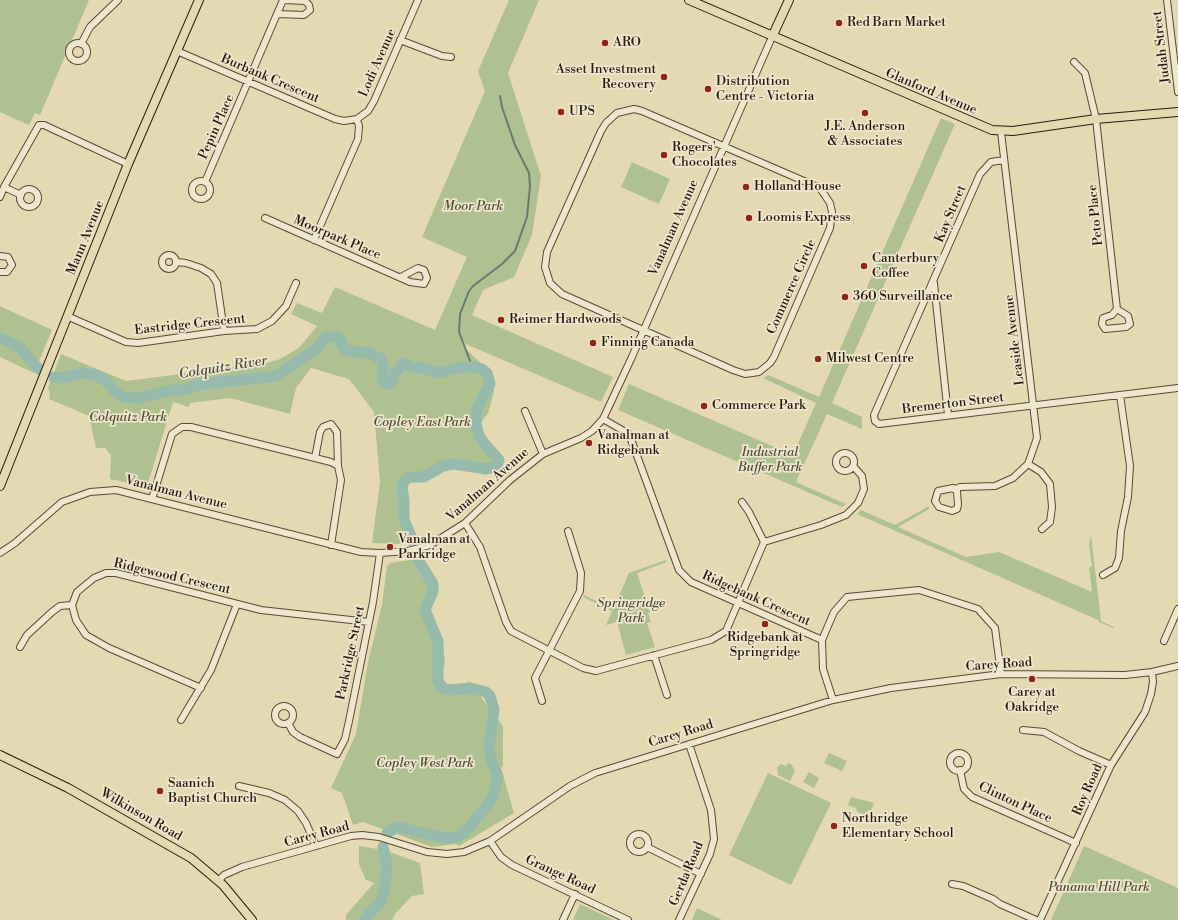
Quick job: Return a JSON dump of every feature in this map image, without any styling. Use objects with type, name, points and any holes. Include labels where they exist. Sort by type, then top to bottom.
[{"type":"main road","name":"Mann Avenue","points":[[0,486],[128,164],[198,0]]},
{"type":"main road","name":"Glanford Avenue","points":[[689,0],[772,37],[982,126],[1001,132],[1096,119],[1178,112]]},
{"type":"main road","name":"Vanalman Avenue","points":[[772,37],[788,0]]},
{"type":"main road","name":"Wilkinson Road","points":[[0,755],[40,773],[102,806],[191,858],[219,880],[252,920]]},
{"type":"street","points":[[81,44],[90,27],[118,0]]},
{"type":"street","points":[[277,14],[304,16],[310,10],[309,5],[305,2],[284,0]]},
{"type":"street","name":"Pepin Place","points":[[205,182],[284,0]]},
{"type":"street","name":"Lodi Avenue","points":[[357,119],[368,110],[374,101],[418,0]]},
{"type":"street","name":"Judah Street","points":[[1167,0],[1178,92]]},
{"type":"street","name":"Vanalman Avenue","points":[[0,553],[15,543],[62,502],[83,495],[116,490],[360,552],[380,553],[408,551],[430,545],[465,524],[510,480],[543,454],[581,438],[592,431],[603,419],[772,37]]},
{"type":"street","points":[[400,40],[442,56],[451,57]]},
{"type":"street","name":"Burbank Crescent","points":[[177,51],[335,119],[344,121],[357,119]]},
{"type":"street","name":"Peto Place","points":[[1074,62],[1085,73],[1096,119],[1117,309]]},
{"type":"street","name":"Commerce Circle","points":[[634,110],[642,112],[724,147],[820,188],[825,194],[831,208],[832,220],[830,228],[774,357],[770,363],[759,372],[745,374],[562,294],[555,288],[546,275],[545,259],[547,252],[601,131],[606,123],[617,113],[634,110]]},
{"type":"street","points":[[314,240],[358,140],[359,126],[357,119]]},
{"type":"street","points":[[0,197],[4,187],[39,125],[44,125],[128,164]]},
{"type":"street","name":"Leaside Avenue","points":[[956,489],[958,505],[955,511],[949,511],[937,505],[935,501],[938,491],[953,488],[956,489],[960,487],[988,487],[1004,484],[1013,478],[1028,464],[1037,438],[1001,132]]},
{"type":"street","name":"Kay Street","points":[[875,421],[874,415],[980,174],[991,162],[1004,160]]},
{"type":"street","points":[[4,187],[21,195]]},
{"type":"street","name":"Moorpark Place","points":[[265,218],[401,277]]},
{"type":"street","points":[[0,256],[8,257],[12,265],[7,272],[0,272]]},
{"type":"street","points":[[177,262],[186,263],[201,268],[211,274],[217,283],[224,331]]},
{"type":"street","points":[[934,281],[948,415]]},
{"type":"street","name":"Eastridge Crescent","points":[[67,316],[126,342],[138,343],[224,331],[257,329],[272,321],[286,306],[296,283]]},
{"type":"street","points":[[1117,309],[1128,316],[1130,324],[1126,327],[1105,329],[1102,324],[1103,318],[1112,315],[1117,309]]},
{"type":"street","name":"Bremerton Street","points":[[875,421],[879,424],[1178,388]]},
{"type":"street","points":[[1103,575],[1115,568],[1119,558],[1121,531],[1128,497],[1130,466],[1120,395]]},
{"type":"street","points":[[525,411],[543,454]]},
{"type":"street","name":"Ridgebank Crescent","points":[[603,419],[630,434],[679,570],[690,582],[822,640],[824,669],[833,700]]},
{"type":"street","points":[[315,458],[320,432],[323,427],[331,424],[337,432],[338,466],[341,480],[331,545]]},
{"type":"street","points":[[152,499],[172,434],[182,427],[191,427],[315,458],[338,466]]},
{"type":"street","points":[[1028,464],[1041,472],[1050,484],[1052,507],[1050,522],[1042,529]]},
{"type":"street","points":[[764,542],[821,525],[846,515],[858,503],[864,489],[862,476],[853,466]]},
{"type":"street","points":[[465,524],[480,547],[506,622],[511,631],[549,652],[583,668],[596,671],[711,640],[726,631],[764,542],[749,512],[742,502]]},
{"type":"street","points":[[542,701],[535,678],[580,591],[581,574],[568,531]]},
{"type":"street","name":"Parkridge Street","points":[[288,723],[293,732],[300,737],[338,754],[345,739],[369,622],[380,553]]},
{"type":"street","name":"Ridgewood Crescent","points":[[72,604],[77,592],[94,578],[106,573],[116,573],[261,610],[369,622]]},
{"type":"street","points":[[822,640],[834,612],[847,597],[919,590],[978,609],[995,628],[1002,674]]},
{"type":"street","points":[[20,647],[27,635],[52,612],[60,606],[72,604],[76,620],[86,635],[109,648],[201,688]]},
{"type":"street","points":[[181,720],[211,670],[237,604]]},
{"type":"street","points":[[1164,641],[1178,609]]},
{"type":"street","points":[[654,655],[667,695]]},
{"type":"street","name":"Carey Road","points":[[219,880],[224,875],[242,867],[341,838],[362,835],[380,837],[427,852],[447,854],[464,852],[490,841],[582,779],[609,768],[833,700],[891,688],[1002,674],[1110,675],[1152,672],[1178,666]]},
{"type":"street","name":"Roy Road","points":[[1040,920],[1111,765],[1145,712],[1152,688],[1152,672]]},
{"type":"street","points":[[1023,730],[1044,732],[1079,751],[1111,765]]},
{"type":"street","name":"Gerda Road","points":[[679,920],[712,847],[713,820],[688,744]]},
{"type":"street","name":"Clinton Place","points":[[960,770],[964,789],[972,797],[1076,843]]},
{"type":"street","points":[[239,786],[269,793],[285,800],[298,811],[306,823],[316,846]]},
{"type":"street","name":"Grange Road","points":[[490,841],[501,857],[512,865],[628,920]]},
{"type":"street","points":[[647,847],[701,874]]},
{"type":"street","points":[[952,884],[963,886],[1036,920]]},
{"type":"street","points":[[563,920],[575,894]]},
{"type":"green space","points":[[0,0],[89,0],[40,115],[35,113],[29,125],[0,112]]},
{"type":"green space","points":[[509,0],[539,0],[508,73],[541,176],[532,235],[514,277],[483,290],[472,315],[613,377],[601,402],[461,342],[465,348],[492,374],[494,392],[488,413],[480,424],[484,436],[496,454],[495,459],[488,468],[478,467],[462,462],[447,462],[427,473],[412,476],[408,480],[405,487],[407,498],[404,514],[416,540],[398,544],[372,543],[380,482],[374,412],[349,379],[311,368],[296,388],[290,414],[230,398],[190,403],[189,407],[173,402],[148,483],[139,485],[110,479],[111,455],[105,448],[96,448],[89,416],[49,399],[50,393],[48,388],[61,354],[126,381],[267,363],[280,359],[299,348],[317,326],[291,314],[297,303],[322,313],[335,287],[435,330],[467,257],[422,237],[485,91],[478,71]]},
{"type":"green space","name":"Industrial Buffer Park","points":[[941,118],[955,124],[832,403],[862,417],[862,429],[827,414],[796,482],[846,504],[842,507],[618,410],[629,384],[793,455],[816,403],[763,378],[768,375],[819,397]]},
{"type":"green space","points":[[632,162],[670,179],[659,204],[621,187]]},
{"type":"green space","points":[[0,306],[52,330],[34,373],[0,357]]},
{"type":"green space","points":[[929,506],[929,509],[898,527],[966,557],[999,552],[1092,592],[1089,568],[1092,566],[1089,545],[1091,535],[1101,621],[1114,627],[1113,628],[1099,622],[1098,620],[857,514],[861,510],[895,525]]},
{"type":"green space","name":"Copley West Park","points":[[416,559],[420,574],[431,587],[431,593],[424,605],[423,610],[433,622],[443,647],[445,662],[442,672],[444,685],[448,688],[462,688],[469,681],[503,726],[503,766],[501,768],[514,813],[459,846],[456,844],[432,847],[363,822],[353,825],[342,793],[331,788],[356,734],[368,662],[382,605],[387,566],[390,563]]},
{"type":"green space","name":"Springridge Park","points":[[666,560],[667,562],[637,573],[650,612],[648,613],[651,622],[647,623],[655,647],[626,655],[617,622],[606,625],[612,611],[583,597],[584,595],[613,609],[629,573]]},
{"type":"green space","points":[[829,753],[847,761],[842,771],[824,763]]},
{"type":"green space","points":[[788,763],[791,764],[795,771],[790,781],[778,775],[777,768],[780,764],[786,766]]},
{"type":"green space","points":[[809,772],[819,778],[814,788],[803,782]]},
{"type":"green space","points":[[768,773],[831,803],[791,885],[729,855]]},
{"type":"green space","points":[[851,797],[874,803],[870,814],[865,815],[857,812],[856,808],[848,805]]},
{"type":"green space","points":[[359,846],[384,850],[420,863],[424,894],[412,896],[395,914],[392,920],[346,920],[346,915],[374,883],[366,880],[359,864]]},
{"type":"green space","name":"Panama Hill Park","points":[[1084,846],[1178,888],[1178,920],[1051,920]]},
{"type":"green space","points":[[580,904],[614,920],[573,920]]},
{"type":"green space","points":[[697,908],[722,920],[692,920]]},
{"type":"waterway","points":[[472,366],[459,332],[460,314],[469,291],[473,286],[502,264],[515,251],[527,217],[530,186],[529,173],[515,145],[502,107],[500,96]]},
{"type":"waterway","name":"Colquitz River","points":[[54,377],[63,378],[83,373],[96,375],[106,381],[115,391],[124,397],[139,398],[171,390],[184,390],[201,384],[270,377],[280,374],[316,349],[325,338],[331,337],[337,337],[347,351],[369,353],[381,359],[383,365],[382,380],[388,384],[391,383],[395,373],[403,363],[414,368],[420,367],[437,373],[462,367],[476,367],[482,369],[487,373],[490,384],[477,408],[476,425],[479,435],[484,443],[499,460],[497,466],[486,469],[454,464],[443,466],[424,477],[410,477],[404,481],[402,488],[404,500],[404,520],[414,543]]},
{"type":"waterway","name":"Colquitz River","points":[[0,338],[18,346],[39,369]]},
{"type":"waterway","name":"Colquitz River","points":[[417,556],[433,584],[433,591],[425,610],[438,641],[438,682],[443,688],[449,690],[471,688],[486,692],[490,696],[494,709],[489,748],[491,760],[498,776],[493,795],[487,806],[463,834]]},
{"type":"waterway","name":"Colquitz River","points":[[387,833],[398,827],[444,838],[458,837]]},
{"type":"waterway","name":"Colquitz River","points":[[364,920],[381,901],[385,888],[387,866],[383,847]]},
{"type":"place","name":"Red Barn Market","points":[[839,23]]},
{"type":"place","name":"ARO","points":[[605,43]]},
{"type":"place","name":"Asset Investment Recovery","points":[[664,77]]},
{"type":"place","name":"Distribution Centre - Victoria","points":[[708,89]]},
{"type":"place","name":"UPS","points":[[561,112]]},
{"type":"place","name":"J.E. Anderson & Associates","points":[[865,113]]},
{"type":"place","name":"Rogers' Chocolates","points":[[664,155]]},
{"type":"place","name":"Holland House","points":[[746,187]]},
{"type":"place","name":"Loomis Express","points":[[749,218]]},
{"type":"place","name":"Canterbury Coffee","points":[[864,266]]},
{"type":"place","name":"360 Surveillance","points":[[845,297]]},
{"type":"place","name":"Reimer Hardwoods","points":[[501,320]]},
{"type":"place","name":"Finning Canada","points":[[593,343]]},
{"type":"place","name":"Milwest Centre","points":[[818,359]]},
{"type":"place","name":"Commerce Park","points":[[704,406]]},
{"type":"place","name":"Vanalman at Ridgebank","points":[[589,443]]},
{"type":"place","name":"Vanalman at Parkridge","points":[[390,547]]},
{"type":"place","name":"Ridgebank at Springridge","points":[[765,624]]},
{"type":"place","name":"Carey at Oakridge","points":[[1032,679]]},
{"type":"place","name":"Saanich Baptist Church","points":[[160,791]]},
{"type":"place","name":"Northridge Elementary School","points":[[834,826]]},
{"type":"park label","name":"Moor Park","points":[[473,207]]},
{"type":"park label","name":"Colquitz Park","points":[[128,418]]},
{"type":"park label","name":"Copley East Park","points":[[422,423]]}]
